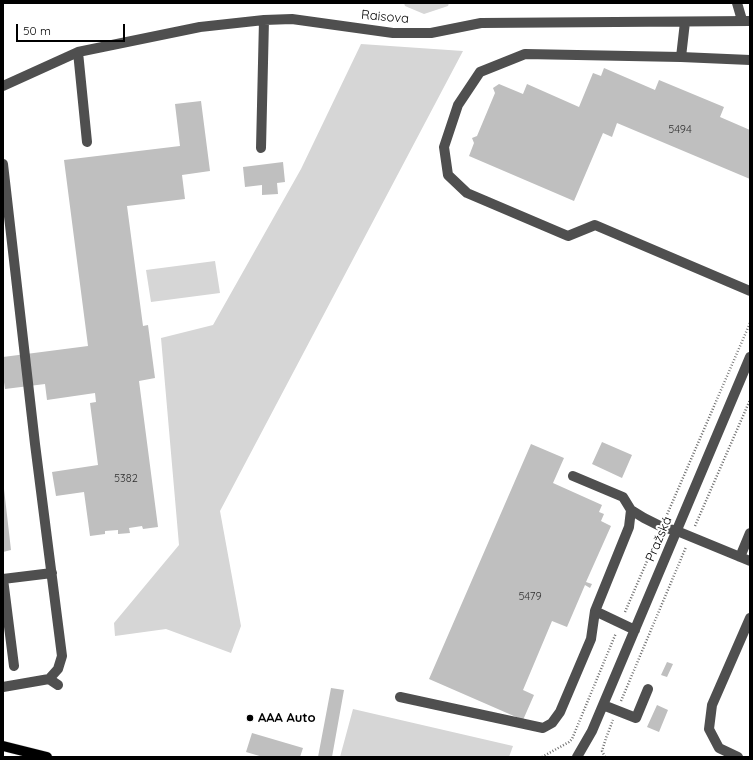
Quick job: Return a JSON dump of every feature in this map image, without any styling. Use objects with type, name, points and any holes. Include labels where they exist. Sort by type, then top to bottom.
[{"type":"main road","points":[[3,746],[41,756]]},
{"type":"street","points":[[737,3],[746,20]]},
{"type":"street","name":"Raisova","points":[[3,86],[78,52],[200,27],[264,20],[292,19],[393,33],[431,33],[481,23],[685,22],[746,20]]},
{"type":"street","points":[[261,148],[264,20]]},
{"type":"street","points":[[681,57],[685,22]]},
{"type":"street","points":[[78,52],[87,142]]},
{"type":"street","points":[[750,60],[525,54],[480,72],[458,105],[444,147],[448,176],[467,193],[568,236],[595,225],[750,291]]},
{"type":"street","points":[[3,164],[62,656],[58,670],[49,679],[3,687]]},
{"type":"street","name":"Pražská","points":[[592,732],[750,357]]},
{"type":"street","points":[[574,476],[623,497],[631,510],[644,518],[750,561]]},
{"type":"street","points":[[400,697],[543,728],[552,723],[560,712],[592,639],[595,611],[629,527],[631,510]]},
{"type":"street","points":[[740,557],[750,533]]},
{"type":"street","points":[[14,666],[3,579],[52,573]]},
{"type":"street","points":[[595,611],[635,630]]},
{"type":"street","points":[[738,757],[719,748],[709,730],[712,705],[750,618]]},
{"type":"street","points":[[49,679],[58,685]]},
{"type":"street","points":[[604,705],[636,718],[648,689]]},
{"type":"street","points":[[577,757],[592,732]]},
{"type":"street","points":[[586,757],[592,732]]},
{"type":"path","points":[[542,757],[572,739],[620,623],[750,322]]},
{"type":"path","points":[[605,757],[602,751],[606,738],[750,400]]},
{"type":"shaded area","points":[[404,3],[449,3],[448,6],[424,14],[405,6]]},
{"type":"shaded area","points":[[361,44],[463,51],[220,511],[241,626],[231,653],[166,629],[115,636],[114,623],[179,545],[161,338],[213,325],[301,169]]},
{"type":"shaded area","points":[[215,261],[220,293],[151,302],[146,270]]},
{"type":"shaded area","points":[[353,709],[513,746],[509,757],[340,757]]},
{"type":"building","points":[[604,68],[655,90],[659,80],[724,107],[720,117],[750,130],[750,179],[617,123],[612,137],[603,133],[574,201],[469,156],[474,143],[472,138],[477,136],[495,93],[493,88],[499,84],[523,94],[527,84],[579,107],[593,73],[601,76]]},
{"type":"building","points":[[201,101],[210,171],[182,175],[185,199],[127,206],[143,326],[148,325],[155,378],[139,381],[158,527],[143,529],[142,526],[129,528],[130,533],[118,534],[118,530],[105,531],[105,534],[90,536],[84,492],[56,496],[52,472],[98,465],[90,403],[96,402],[95,393],[47,400],[45,384],[5,389],[3,357],[88,346],[64,160],[180,146],[175,104]]},
{"type":"building","points":[[283,162],[285,182],[277,183],[278,194],[262,195],[262,185],[245,187],[243,167]]},
{"type":"building","points":[[602,442],[632,455],[622,478],[592,464]]},
{"type":"building","points":[[531,444],[564,458],[553,483],[602,505],[599,512],[604,514],[601,521],[611,526],[586,582],[592,584],[590,588],[585,585],[567,627],[552,621],[523,690],[534,695],[523,720],[429,679]]},
{"type":"building","points":[[3,489],[11,550],[3,552]]},
{"type":"building","points":[[667,662],[673,664],[667,677],[661,675]]},
{"type":"building","points":[[331,688],[344,690],[332,757],[318,757]]},
{"type":"building","points":[[657,705],[668,710],[659,732],[647,727]]},
{"type":"building","points":[[252,733],[303,748],[300,757],[263,757],[246,752]]},
{"type":"place","name":"AAA Auto","points":[[250,718]]}]
